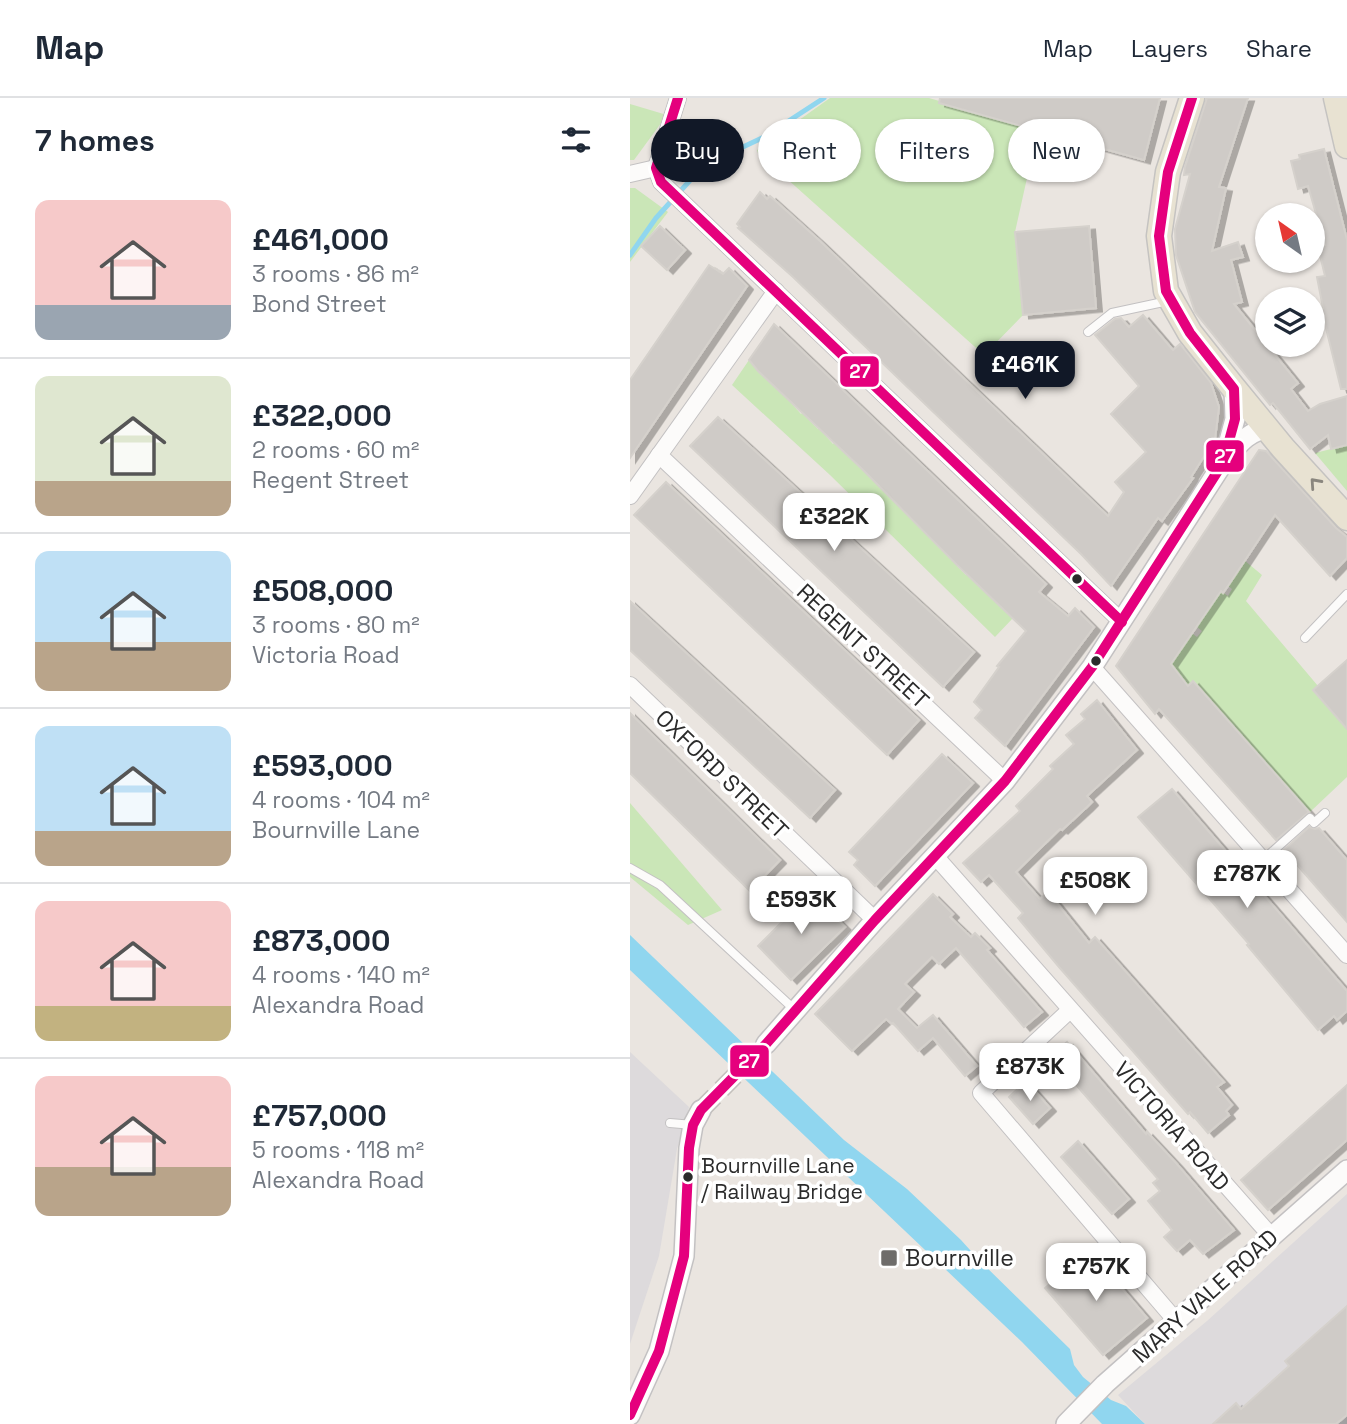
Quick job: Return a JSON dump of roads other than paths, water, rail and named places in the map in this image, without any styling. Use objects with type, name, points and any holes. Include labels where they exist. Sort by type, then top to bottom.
[{"type":"main road","points":[[1192,98],[1168,172],[1159,236],[1166,291],[1190,333],[1234,389],[1347,518]]},
{"type":"main road","points":[[1336,98],[1347,146]]},
{"type":"street","points":[[673,119],[678,98]]},
{"type":"street","points":[[630,174],[651,175]]},
{"type":"street","points":[[665,182],[1122,622]]},
{"type":"street","points":[[630,496],[776,291]]},
{"type":"street","points":[[1223,463],[1235,419],[1234,389]]},
{"type":"street","points":[[766,1044],[1004,780],[1092,667],[1223,463],[1252,433],[1268,429]]},
{"type":"street","name":"REGENT STREET","points":[[660,454],[1004,780]]},
{"type":"street","points":[[1092,667],[1347,955]]},
{"type":"street","name":"OXFORD STREET","points":[[630,685],[875,920]]},
{"type":"street","name":"VICTORIA ROAD","points":[[936,857],[1271,1236]]},
{"type":"street","points":[[1070,1010],[981,1093],[1177,1322]]},
{"type":"street","points":[[630,1415],[659,1351],[684,1256],[689,1148],[697,1117]]},
{"type":"street","name":"MARY VALE ROAD","points":[[1066,1424],[1105,1384],[1347,1170]]},
{"type":"lane","points":[[1088,332],[1112,313],[1171,301]]},
{"type":"lane","points":[[1305,638],[1347,594]]},
{"type":"lane","points":[[1263,860],[1310,818],[1314,822],[1325,813]]},
{"type":"lane","points":[[630,868],[660,885],[796,1011]]},
{"type":"lane","points":[[670,1123],[697,1117]]},
{"type":"water","points":[[630,935],[844,1140],[907,1189],[961,1240],[1070,1349],[1074,1365],[1083,1377],[1111,1400],[1126,1406],[1145,1424],[1102,1424],[1022,1342],[630,970]]},
{"type":"waterway","points":[[630,255],[656,218],[703,166],[764,137],[824,98]]},
{"type":"tunnel","points":[[701,1110],[766,1044]]},
{"type":"place","name":"Bournville Lane / Railway Bridge","points":[[688,1177]]},
{"type":"place","name":"Bournville","points":[[889,1258]]}]
